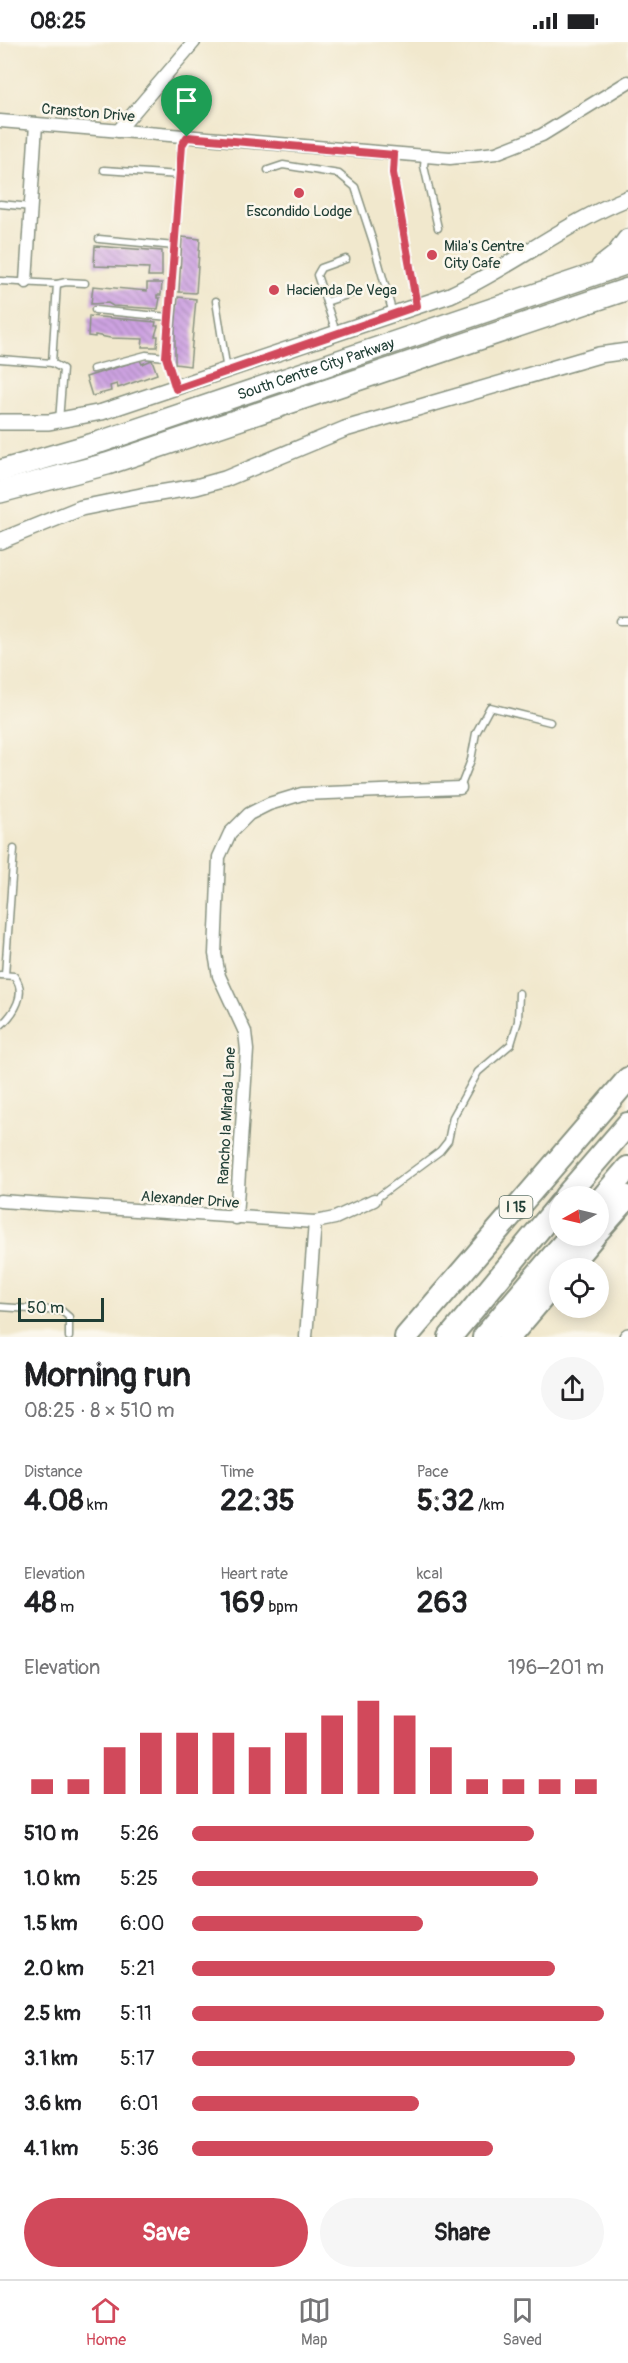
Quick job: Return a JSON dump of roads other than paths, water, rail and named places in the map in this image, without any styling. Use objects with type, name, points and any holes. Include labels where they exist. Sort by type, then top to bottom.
[{"type":"highway","points":[[590,275],[616,256],[628,240]]},
{"type":"highway","name":"South Centre City Parkway","points":[[0,471],[100,442],[628,263]]},
{"type":"highway","name":"South Centre City Parkway","points":[[0,492],[107,465],[628,289]]},
{"type":"highway","name":"I 15","points":[[406,1337],[628,1078]]},
{"type":"highway","points":[[575,1186],[628,1124]]},
{"type":"highway","points":[[609,1190],[628,1168]]},
{"type":"highway","points":[[609,1219],[628,1197]]},
{"type":"highway","points":[[450,1337],[549,1217]]},
{"type":"highway","points":[[484,1337],[561,1246]]},
{"type":"highway","points":[[575,1258],[586,1246]]},
{"type":"highway","points":[[509,1337],[549,1290]]},
{"type":"street","points":[[118,131],[194,42]]},
{"type":"street","name":"Cranston Drive","points":[[0,122],[450,158],[495,153],[542,135],[628,82]]},
{"type":"street","points":[[26,282],[36,124]]},
{"type":"street","points":[[0,422],[59,421],[113,410],[394,315],[486,279],[587,217],[628,198]]},
{"type":"street","points":[[0,541],[81,508],[196,487],[225,479],[345,429],[599,355],[628,351]]},
{"type":"street","name":"Rancho la Mirada Lane","points":[[236,1218],[247,1050],[245,1032],[219,976],[215,954],[219,857],[230,832],[249,814],[269,804],[302,794],[460,788]]},
{"type":"street","name":"Alexander Drive","points":[[0,1201],[315,1222],[335,1218],[374,1200]]},
{"type":"street","points":[[306,1337],[315,1222]]},
{"type":"lane","points":[[176,389],[166,357],[182,145],[187,137]]},
{"type":"lane","points":[[394,155],[393,173],[417,306]]},
{"type":"lane","points":[[425,157],[424,166],[438,228]]},
{"type":"lane","points":[[268,170],[283,165],[339,174],[351,181],[373,242],[394,315]]},
{"type":"lane","points":[[104,170],[180,175]]},
{"type":"lane","points":[[0,204],[31,207]]},
{"type":"lane","points":[[99,239],[175,246]]},
{"type":"lane","points":[[337,334],[317,275],[318,271],[346,259]]},
{"type":"lane","points":[[0,281],[85,283]]},
{"type":"lane","points":[[52,363],[57,284]]},
{"type":"lane","points":[[326,302],[359,291]]},
{"type":"lane","points":[[216,301],[227,371]]},
{"type":"lane","points":[[95,310],[169,317]]},
{"type":"lane","points":[[93,369],[146,355],[166,357]]},
{"type":"lane","points":[[0,359],[52,363],[63,369],[59,421]]},
{"type":"lane","points":[[620,621],[628,621]]},
{"type":"lane","points":[[460,788],[471,760],[476,733],[490,707],[550,723]]},
{"type":"lane","points":[[0,1026],[18,1005],[20,994],[18,981],[14,976],[2,975],[14,849]]},
{"type":"lane","points":[[374,1200],[440,1151],[448,1141],[453,1117],[478,1071],[511,1044],[516,1034],[519,993]]},
{"type":"lane","points":[[0,1307],[62,1311],[69,1317],[69,1337]]},
{"type":"place","name":"Escondido Lodge","points":[[299,193]]},
{"type":"place","name":"Mila's Centre City Cafe","points":[[432,255]]},
{"type":"place","name":"Hacienda De Vega","points":[[274,290]]}]
